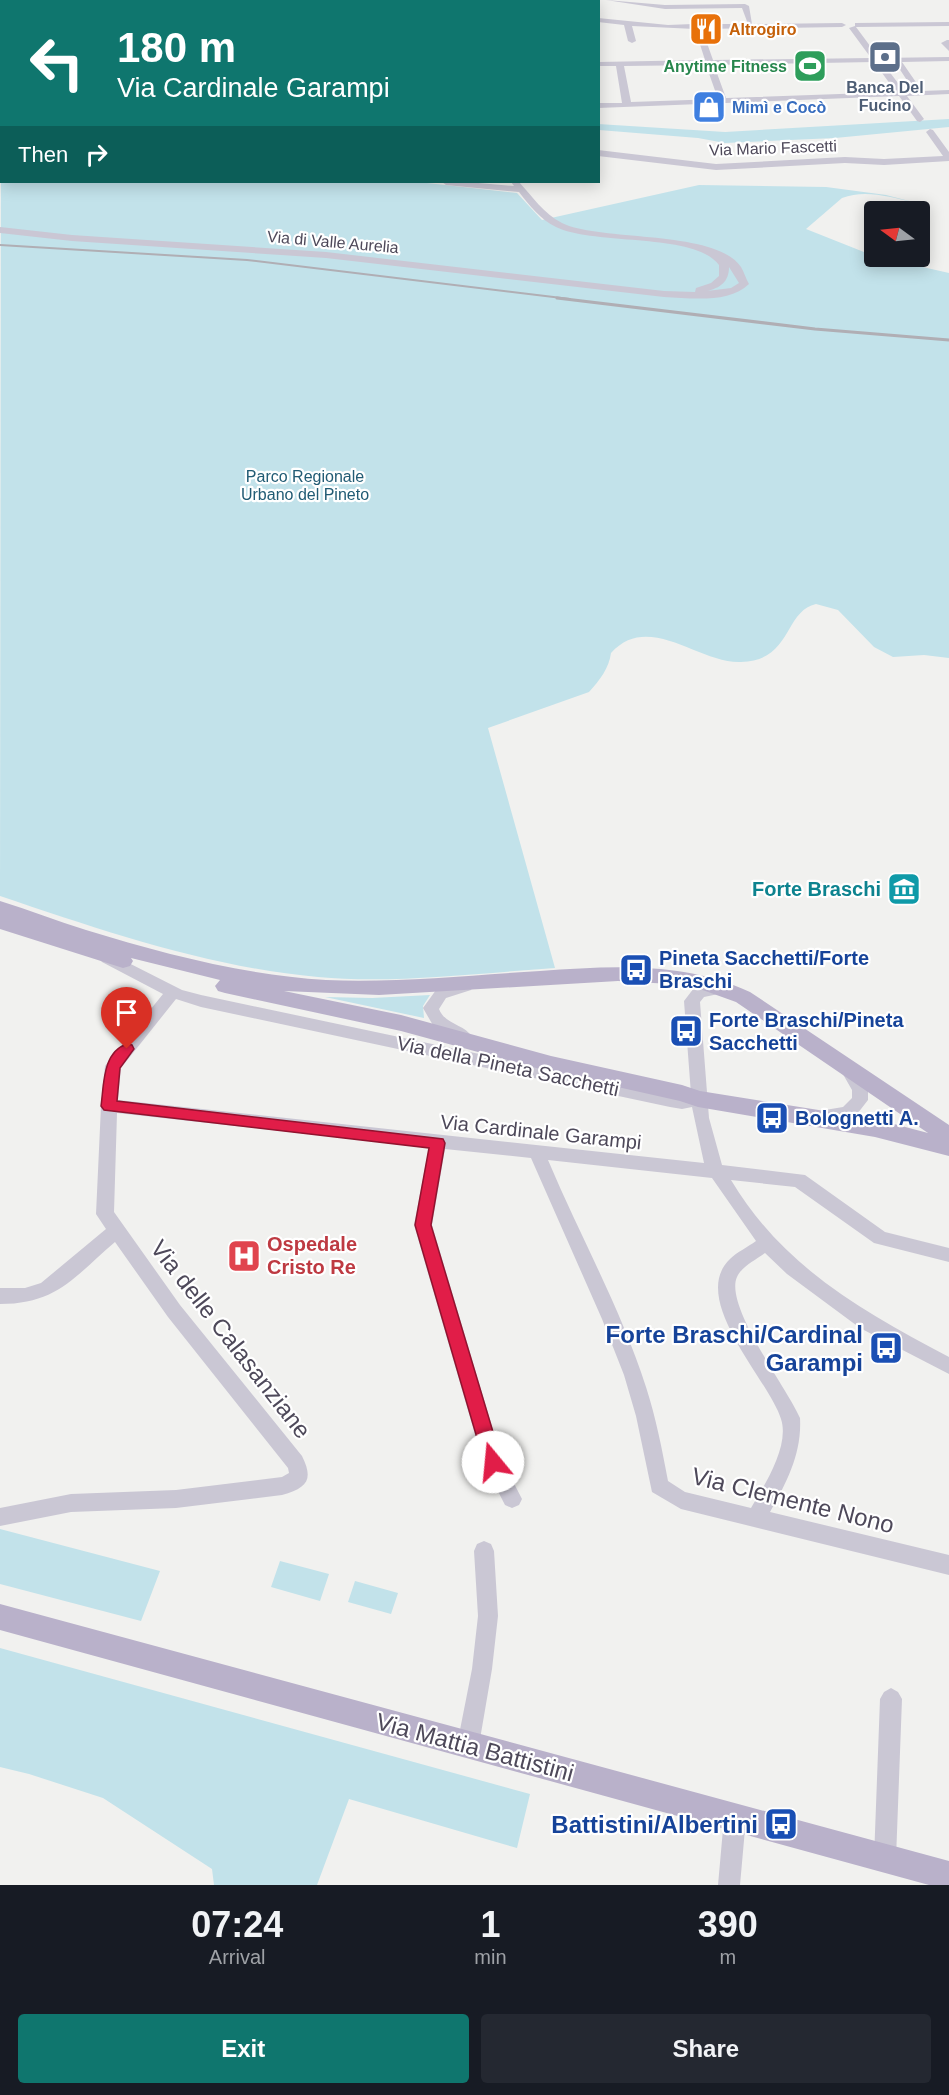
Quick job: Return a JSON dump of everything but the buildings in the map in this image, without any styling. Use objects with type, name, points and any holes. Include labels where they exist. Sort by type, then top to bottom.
[{"type":"main road","name":"Via della Pineta Sacchetti","points":[[2,922],[98,954],[193,979],[401,1023],[524,1057],[682,1093],[698,1099]]},
{"type":"main road","name":"Via della Pineta Sacchetti","points":[[2,922],[111,944],[279,983],[359,988],[620,975],[686,979],[726,988],[743,997],[949,1136]]},
{"type":"main road","points":[[698,1099],[906,1135],[949,1147]]},
{"type":"main road","name":"Via Mattia Battistini","points":[[0,1617],[949,1876]]},
{"type":"street","points":[[610,0],[692,7],[745,6],[750,22]]},
{"type":"street","points":[[692,7],[723,102]]},
{"type":"street","points":[[600,20],[697,27],[842,25],[849,22],[856,26],[876,60],[920,119]]},
{"type":"street","points":[[628,24],[632,41]]},
{"type":"street","points":[[856,26],[949,24]]},
{"type":"street","points":[[600,64],[949,59]]},
{"type":"street","points":[[897,60],[920,93]]},
{"type":"street","points":[[620,64],[627,106]]},
{"type":"street","points":[[600,106],[949,92]]},
{"type":"street","points":[[930,132],[945,145],[949,158]]},
{"type":"street","name":"Via Mario Fascetti","points":[[600,153],[716,167],[845,160],[884,162],[949,158]]},
{"type":"street","points":[[478,183],[522,190]]},
{"type":"street","points":[[516,183],[551,220],[568,228],[688,245],[713,253]]},
{"type":"street","name":"Via di Valle Aurelia","points":[[0,230],[289,252],[663,293],[728,294],[738,290],[744,284],[743,279],[730,262],[713,253]]},
{"type":"street","name":"Via di Valle Aurelia","points":[[663,293],[701,289],[720,283],[725,274],[724,265],[713,253]]},
{"type":"street","name":"Via della Pineta Sacchetti","points":[[98,954],[172,992],[201,1001],[670,1101],[682,1103],[698,1099]]},
{"type":"street","name":"Via della Pineta Sacchetti","points":[[472,1042],[441,1024],[433,1014],[432,1005],[438,996],[449,990],[490,981]]},
{"type":"street","points":[[726,988],[699,992],[692,1001],[698,1099],[709,1155],[716,1171],[767,1243],[793,1269],[858,1316],[896,1339],[949,1366]]},
{"type":"street","name":"Via delle Calasanziane","points":[[0,1517],[71,1503],[176,1499],[282,1486],[298,1478],[299,1470],[296,1462],[174,1311],[107,1218],[105,1210],[109,1106],[113,1066],[172,992]]},
{"type":"street","points":[[409,1045],[524,1057]]},
{"type":"street","points":[[807,1117],[842,1114],[856,1107],[860,1100],[860,1089],[847,1068]]},
{"type":"street","name":"Via Cardinale Garampi","points":[[109,1106],[537,1154],[803,1180],[880,1238],[949,1255]]},
{"type":"street","points":[[438,1143],[423,1225],[493,1462],[512,1499]]},
{"type":"street","name":"Via Clemente Nono","points":[[537,1154],[558,1206],[599,1291],[633,1375],[651,1441],[659,1486],[681,1500],[949,1565]]},
{"type":"street","points":[[0,1296],[25,1296],[47,1289],[116,1232]]},
{"type":"street","points":[[756,1517],[782,1473],[790,1452],[793,1434],[791,1418],[738,1328],[729,1304],[727,1281],[736,1264],[767,1243]]},
{"type":"street","points":[[468,1745],[482,1669],[488,1616],[484,1551]]},
{"type":"street","points":[[885,1859],[891,1699]]},
{"type":"street","points":[[729,1885],[735,1818]]},
{"type":"green space","points":[[949,119],[949,127],[835,138],[725,143],[698,138],[600,130],[600,124],[725,132]]},
{"type":"green space","name":"Parco Regionale Urbano del Pineto","points":[[1,183],[427,183],[517,193],[542,220],[699,185],[826,187],[886,195],[909,201],[877,195],[851,195],[842,198],[806,229],[864,252],[864,267],[923,267],[949,273],[949,658],[924,655],[893,657],[874,647],[838,610],[816,604],[806,608],[779,645],[770,654],[758,660],[741,662],[725,660],[658,638],[641,637],[626,641],[611,653],[603,674],[589,692],[488,728],[555,968],[436,977],[347,979],[318,977],[277,972],[196,956],[78,922],[0,896]]},
{"type":"green space","points":[[430,995],[423,1006],[424,1018],[325,997],[372,998]]},
{"type":"green space","points":[[0,1529],[160,1571],[141,1621],[0,1584]]},
{"type":"green space","points":[[280,1561],[329,1574],[320,1601],[271,1587]]},
{"type":"green space","points":[[355,1581],[398,1593],[391,1614],[348,1602]]},
{"type":"green space","points":[[0,1648],[530,1794],[517,1848],[349,1799],[317,1885],[214,1885],[212,1869],[103,1798],[0,1767]]},
{"type":"railway","points":[[0,245],[247,260],[570,299]]},
{"type":"railway","points":[[557,298],[815,329],[949,340]]},
{"type":"place","name":"Altrogiro","points":[[706,29]]},
{"type":"place","name":"Banca Del Fucino","points":[[885,57]]},
{"type":"place","name":"Anytime Fitness","points":[[810,66]]},
{"type":"place","name":"Mimì e Cocò","points":[[709,107]]},
{"type":"place","name":"Forte Braschi","points":[[904,889]]},
{"type":"place","name":"Pineta Sacchetti/Forte Braschi","points":[[636,970]]},
{"type":"place","name":"Forte Braschi/Pineta Sacchetti","points":[[686,1031]]},
{"type":"place","name":"Bolognetti A.","points":[[772,1118]]},
{"type":"place","name":"Ospedale Cristo Re","points":[[244,1256]]},
{"type":"place","name":"Forte Braschi/Cardinal Garampi","points":[[886,1348]]},
{"type":"place","name":"Battistini/Albertini","points":[[781,1824]]},
{"type":"route","points":[[127,1049],[113,1066],[109,1106],[438,1143],[423,1225],[493,1462]]}]
